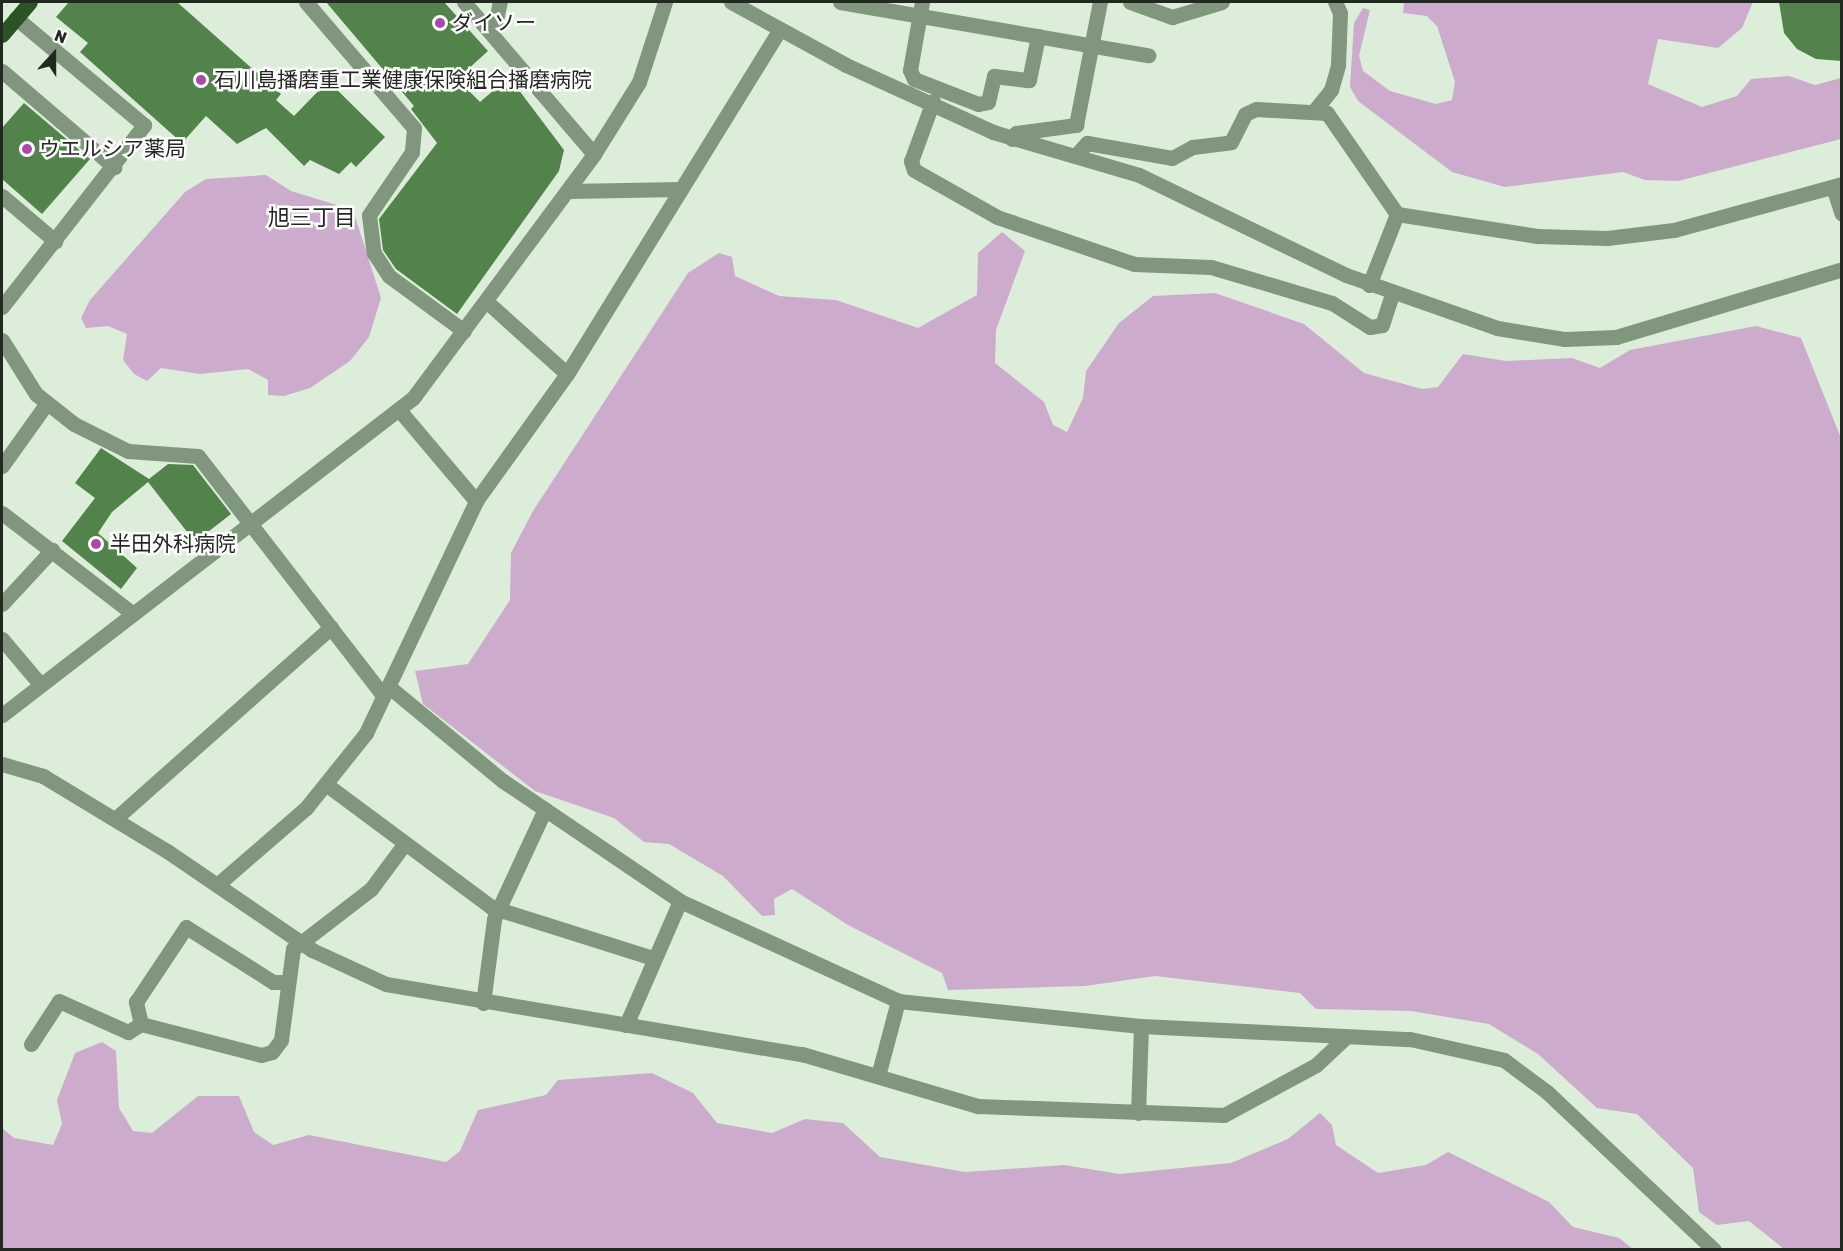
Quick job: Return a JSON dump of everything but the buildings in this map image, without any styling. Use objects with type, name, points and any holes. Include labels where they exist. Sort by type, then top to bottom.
[{"type":"main road","points":[[2,35],[30,2]]},
{"type":"street","points":[[306,2],[414,128],[412,152],[369,215],[374,253],[389,276],[464,331]]},
{"type":"street","points":[[464,2],[594,154]]},
{"type":"street","points":[[493,34],[500,2]]},
{"type":"street","points":[[2,715],[400,411],[464,331],[594,154],[639,82],[665,2]]},
{"type":"street","points":[[731,2],[779,31],[1012,139],[1077,154],[1139,175],[1392,294],[1536,336],[1616,337],[1842,269]]},
{"type":"street","points":[[840,2],[921,8],[1038,36],[1148,55]]},
{"type":"street","points":[[1012,139],[1016,133],[1076,125],[1100,2]]},
{"type":"street","points":[[1130,2],[1172,17],[1191,7],[1222,2]]},
{"type":"street","points":[[1314,111],[1330,90],[1338,65],[1340,13],[1335,2]]},
{"type":"street","points":[[921,8],[910,69],[914,79],[978,104],[988,102],[994,76],[1029,80],[1038,36]]},
{"type":"street","points":[[2,307],[114,167],[144,125],[16,18]]},
{"type":"street","points":[[217,885],[327,785],[366,733],[476,501],[567,375],[779,31]]},
{"type":"street","points":[[2,70],[114,167]]},
{"type":"street","points":[[933,101],[926,134],[911,161],[914,170],[997,217],[1134,264],[1211,267],[1332,303],[1370,327],[1382,325],[1392,294]]},
{"type":"street","points":[[1077,154],[1087,143],[1172,158],[1193,147],[1231,142],[1245,114],[1256,109],[1314,111],[1327,113],[1397,214],[1536,236],[1607,238],[1674,230],[1837,185],[1842,214]]},
{"type":"street","points":[[568,191],[681,189]]},
{"type":"street","points":[[2,196],[55,241]]},
{"type":"street","points":[[1369,285],[1397,214]]},
{"type":"street","points":[[486,301],[567,375]]},
{"type":"street","points":[[2,340],[47,404],[74,424],[128,451],[198,456],[331,627],[386,690],[545,809],[680,901],[898,1001],[1141,1026],[1410,1039],[1504,1060],[1547,1092],[1714,1250]]},
{"type":"street","points":[[2,466],[47,404]]},
{"type":"street","points":[[400,411],[476,501]]},
{"type":"street","points":[[2,513],[133,614]]},
{"type":"street","points":[[2,604],[52,550]]},
{"type":"street","points":[[115,819],[331,627]]},
{"type":"street","points":[[2,639],[40,684]]},
{"type":"street","points":[[2,764],[43,776],[217,885],[299,942],[386,984],[483,1003],[802,1054],[978,1106],[1224,1115],[1239,1110],[1316,1065],[1347,1036]]},
{"type":"street","points":[[327,785],[497,910],[653,958]]},
{"type":"street","points":[[483,1003],[497,910],[545,809]]},
{"type":"street","points":[[31,1044],[59,1001],[128,1032],[141,1024],[261,1055],[281,1040],[290,955],[299,942],[310,939],[371,889],[405,843]]},
{"type":"street","points":[[626,1025],[653,958],[680,901]]},
{"type":"street","points":[[141,1024],[136,1002],[186,927],[273,982],[286,982]]},
{"type":"street","points":[[878,1076],[898,1001]]},
{"type":"street","points":[[1138,1113],[1141,1026]]},
{"type":"shaded area","points":[[1404,2],[1753,2],[1742,28],[1718,48],[1658,39],[1648,84],[1702,107],[1737,96],[1751,79],[1789,76],[1815,85],[1841,78],[1841,139],[1678,181],[1645,180],[1623,172],[1505,187],[1452,172],[1358,101],[1350,87],[1354,23],[1363,8],[1370,10],[1359,56],[1363,71],[1390,91],[1436,104],[1452,100],[1455,82],[1437,26],[1427,16],[1403,13]]},
{"type":"shaded area","points":[[266,175],[291,191],[353,210],[381,298],[369,337],[350,361],[310,388],[284,396],[268,395],[268,380],[248,369],[200,374],[161,368],[147,381],[134,374],[123,360],[127,334],[108,326],[86,328],[81,318],[90,300],[185,192],[206,179]]},
{"type":"shaded area","points":[[1002,232],[1025,251],[996,330],[995,363],[1044,402],[1053,425],[1067,432],[1083,398],[1086,371],[1119,323],[1153,296],[1215,293],[1304,324],[1364,373],[1422,389],[1438,387],[1463,354],[1506,361],[1572,358],[1600,368],[1630,350],[1756,326],[1801,338],[1841,438],[1841,1249],[1784,1249],[1749,1221],[1717,1225],[1699,1212],[1693,1168],[1637,1114],[1597,1108],[1538,1054],[1489,1024],[1411,1011],[1316,1009],[1300,993],[1155,976],[1085,986],[948,990],[942,973],[848,925],[792,889],[774,899],[775,915],[762,916],[723,876],[669,844],[644,842],[614,818],[535,791],[423,704],[415,671],[468,664],[510,600],[511,553],[533,511],[688,273],[719,253],[732,257],[735,276],[779,296],[836,300],[918,328],[977,295],[978,253]]},
{"type":"shaded area","points":[[102,1042],[116,1051],[119,1108],[133,1131],[152,1133],[198,1096],[239,1096],[254,1132],[273,1145],[309,1135],[446,1162],[460,1151],[478,1110],[546,1095],[558,1080],[652,1073],[693,1093],[717,1123],[772,1133],[805,1119],[843,1123],[880,1157],[965,1172],[1064,1165],[1120,1174],[1231,1163],[1288,1139],[1320,1113],[1332,1125],[1336,1145],[1378,1173],[1426,1165],[1448,1152],[1549,1202],[1573,1227],[1619,1238],[1633,1249],[2,1249],[2,1128],[14,1138],[53,1145],[62,1124],[57,1100],[75,1053]]},
{"type":"place","name":"ダイソー","points":[[440,23]]},
{"type":"place","name":"石川島播磨重工業健康保険組合播磨病院","points":[[201,80]]},
{"type":"place","name":"ウエルシア薬局","points":[[27,149]]},
{"type":"place","name":"半田外科病院","points":[[96,544]]},
{"type":"district","name":"旭三丁目","points":[[312,218]]}]
